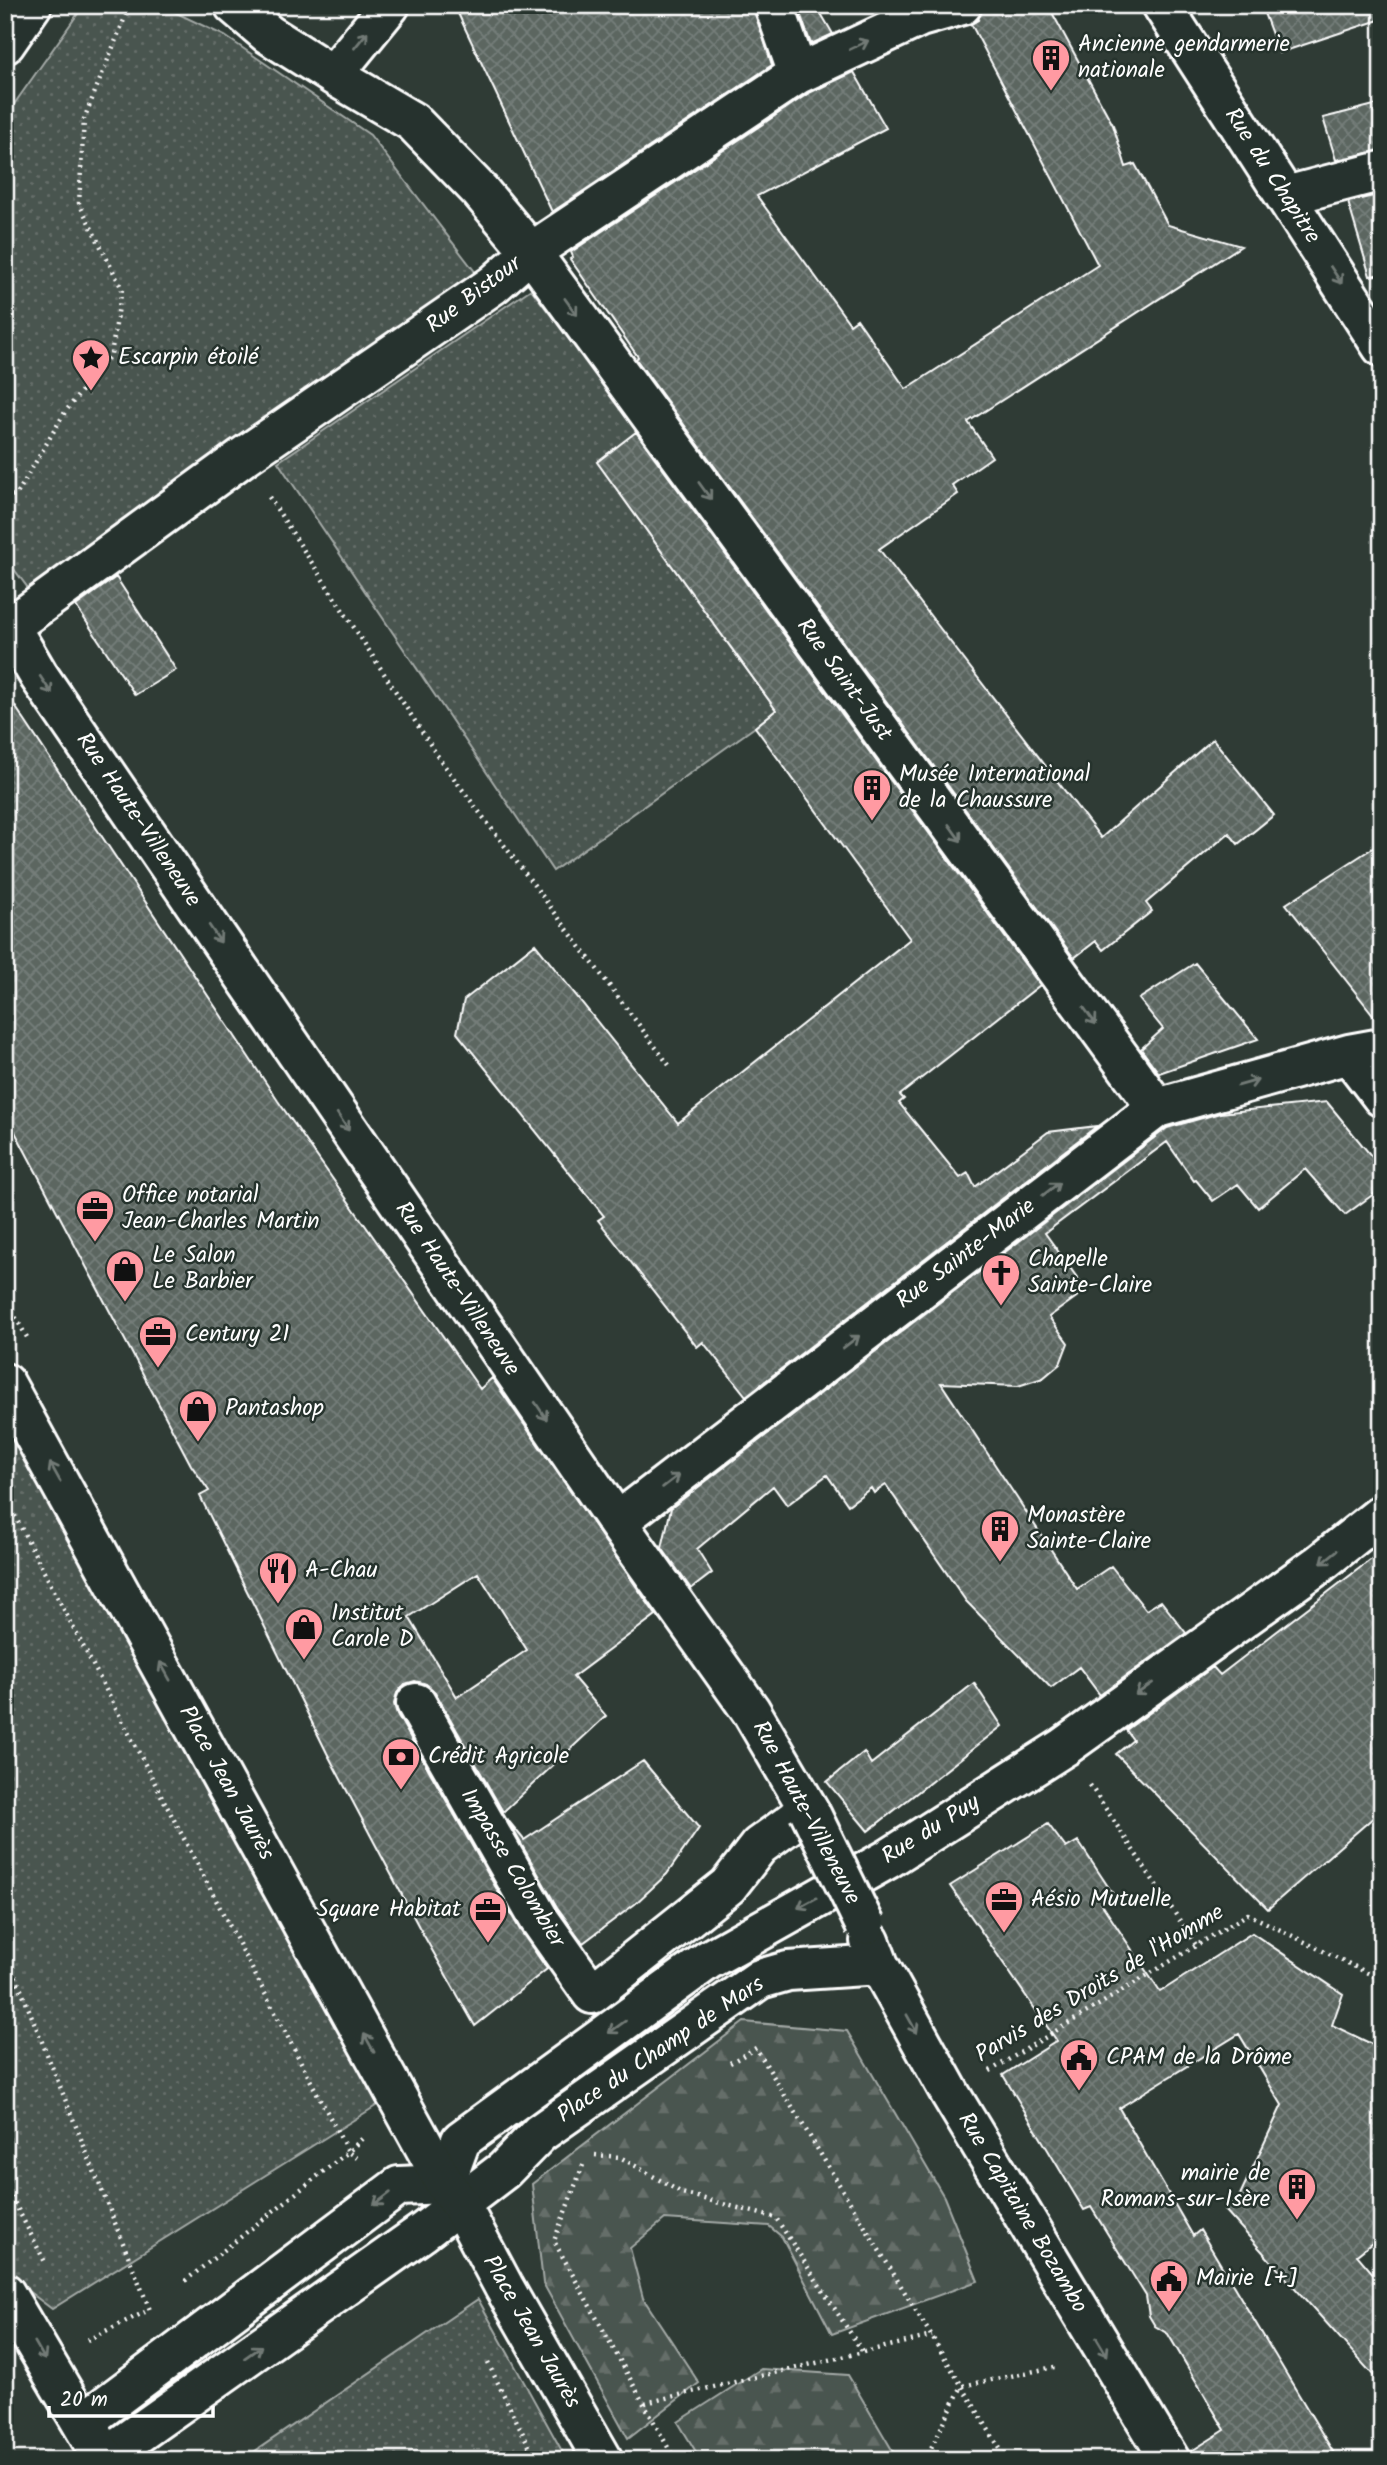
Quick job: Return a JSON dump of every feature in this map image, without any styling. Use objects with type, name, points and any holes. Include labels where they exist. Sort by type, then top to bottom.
[{"type":"street","points":[[5,44],[32,5]]},
{"type":"street","name":"Rue Saint-Just","points":[[233,5],[268,34],[413,122],[481,191],[531,252],[1157,1108]]},
{"type":"street","points":[[333,75],[390,5]]},
{"type":"street","points":[[774,5],[797,74]]},
{"type":"street","name":"Rue Bistour","points":[[8,622],[493,285],[531,252],[797,74],[920,17],[962,5]]},
{"type":"street","name":"Rue du Chapitre","points":[[1163,5],[1382,347]]},
{"type":"street","points":[[1286,196],[1382,171]]},
{"type":"street","name":"Rue Haute-Villeneuve","points":[[8,622],[39,676],[617,1522],[751,1711],[809,1810],[865,1924],[878,1965]]},
{"type":"street","points":[[1366,1051],[1382,1097]]},
{"type":"street","name":"Rue Sainte-Marie","points":[[617,1522],[1157,1108],[1366,1051]]},
{"type":"street","name":"Place Jean Jaurès","points":[[5,1383],[504,2287],[603,2460]]},
{"type":"street","name":"Rue du Puy","points":[[453,2194],[461,2140],[471,2132],[708,1961],[888,1859],[1064,1747],[1318,1565],[1382,1514]]},
{"type":"street","name":"Impasse Colombier","points":[[416,1703],[539,1919],[592,1994],[728,1886],[759,1846],[809,1810]]},
{"type":"street","name":"Place du Champ de Mars","points":[[453,2194],[503,2171],[540,2133],[760,1979],[789,1971],[878,1965]]},
{"type":"street","name":"Rue Capitaine Bozambo","points":[[878,1965],[951,2095],[1170,2460]]},
{"type":"street","points":[[94,2455],[89,2418],[399,2186],[453,2194]]},
{"type":"street","points":[[94,2455],[116,2449],[453,2194]]},
{"type":"street","points":[[5,2292],[94,2455]]},
{"type":"path","points":[[5,498],[17,494],[65,412],[111,354],[122,289],[79,203],[84,119],[128,10],[149,5]]},
{"type":"path","points":[[243,457],[441,761],[669,1065]]},
{"type":"path","points":[[5,1497],[348,2152],[181,2285]]},
{"type":"path","points":[[1064,1747],[1196,1945]]},
{"type":"path","name":"Parvis des Droits de l'Homme","points":[[951,2095],[1248,1914],[1382,1980]]},
{"type":"path","points":[[5,1950],[150,2309]]},
{"type":"path","points":[[720,2069],[756,2048],[1007,2460]]},
{"type":"path","points":[[676,2460],[554,2241],[587,2154],[620,2157],[682,2193],[776,2218],[864,2354]]},
{"type":"path","points":[[86,2341],[150,2309],[160,2301]]},
{"type":"path","points":[[645,2403],[932,2336]]},
{"type":"path","points":[[962,2386],[1107,2355]]},
{"type":"path","points":[[925,2460],[962,2386]]},
{"type":"green space","points":[[84,5],[160,5],[225,36],[370,135],[476,273],[28,588],[5,557],[5,117]]},
{"type":"green space","points":[[531,289],[638,431],[597,462],[776,710],[553,871],[278,462]]},
{"type":"green space","points":[[5,1418],[387,2099],[52,2309],[8,2276],[5,2270]]},
{"type":"green space","points":[[744,2022],[847,2031],[944,2197],[978,2281],[832,2334],[782,2237],[769,2226],[665,2219],[630,2248],[643,2298],[699,2383],[628,2438],[543,2283],[532,2184]]},
{"type":"green space","points":[[478,2299],[567,2460],[242,2460]]},
{"type":"green space","points":[[761,2369],[848,2375],[898,2460],[701,2460],[678,2422]]},
{"type":"building","points":[[454,5],[753,5],[772,65],[552,212]]},
{"type":"building","points":[[797,5],[816,5],[833,34],[811,44]]},
{"type":"building","points":[[983,5],[1048,5],[1113,125],[1126,167],[1135,164],[1168,225],[1241,246],[968,422],[992,457],[952,485],[958,494],[879,549],[1101,838],[1213,739],[1274,815],[1238,844],[1229,833],[1146,903],[1152,911],[1103,950],[1096,941],[1074,958],[636,359],[638,357],[570,259],[573,257],[571,252],[809,93],[854,72],[886,128],[757,196],[850,324],[857,319],[906,389],[1098,265],[971,24],[978,20]]},
{"type":"building","points":[[1261,5],[1382,5],[1382,19],[1279,53]]},
{"type":"building","points":[[1382,103],[1382,150],[1336,160],[1323,118]]},
{"type":"building","points":[[1382,194],[1382,274],[1370,276],[1348,202]]},
{"type":"building","name":"Musée International de la Chaussure","points":[[636,432],[1040,985],[900,1095],[904,1099],[899,1103],[960,1178],[968,1173],[975,1187],[1048,1132],[1097,1126],[746,1396],[703,1342],[697,1347],[598,1220],[604,1216],[457,1033],[464,1000],[535,944],[678,1123],[910,939],[755,727],[776,710],[597,462]]},
{"type":"building","points":[[116,577],[176,670],[135,695],[76,606]]},
{"type":"building","points":[[5,691],[278,1101],[480,1389],[492,1378],[656,1615],[573,1677],[606,1716],[503,1812],[435,1692],[426,1684],[415,1681],[405,1684],[397,1693],[394,1704],[397,1714],[520,1930],[547,1969],[475,2026],[327,1753],[200,1496],[209,1491],[191,1465],[5,1113]],"holes":[[[478,1573],[527,1650],[457,1697],[409,1617]]]},
{"type":"building","points":[[1382,842],[1382,1026],[1286,904]]},
{"type":"building","points":[[1195,963],[1258,1039],[1159,1073],[1141,1049],[1163,1029],[1139,999]]},
{"type":"building","name":"Monastère Sainte-Claire","points":[[1327,1102],[1382,1169],[1382,1188],[1345,1215],[1305,1169],[1258,1208],[1238,1184],[1213,1201],[1196,1180],[1194,1181],[1167,1142],[1045,1233],[1086,1290],[1049,1317],[1068,1343],[1060,1364],[1043,1378],[1018,1386],[941,1383],[1077,1589],[1111,1566],[1146,1610],[1161,1601],[1186,1633],[1100,1695],[1079,1667],[1051,1688],[966,1601],[886,1485],[874,1493],[871,1488],[848,1505],[827,1475],[787,1505],[773,1486],[697,1549],[712,1573],[691,1589],[662,1548],[671,1508],[1167,1128],[1220,1113]]},
{"type":"building","points":[[1382,1551],[1382,1810],[1268,1909],[1116,1754],[1133,1740],[1126,1730],[1213,1667],[1220,1675]]},
{"type":"building","points":[[974,1683],[1002,1726],[868,1831],[827,1782],[864,1752],[871,1764]]},
{"type":"building","points":[[643,1761],[699,1828],[667,1874],[635,1904],[583,1943],[557,1907],[507,1819],[524,1840]]},
{"type":"building","points":[[1048,1824],[1066,1848],[1078,1841],[1113,1894],[1101,1903],[1160,1992],[1252,1933],[1343,1994],[1332,2025],[1382,2049],[1382,2235],[1357,2255],[1382,2284],[1382,2385],[1225,2210],[1239,2197],[1282,2105],[1239,2034],[1119,2108],[1193,2236],[1200,2230],[1338,2460],[1192,2460],[1190,2452],[1225,2430],[1168,2334],[1155,2326],[1149,2316],[1146,2296],[1091,2207],[1084,2210],[1003,2075],[1057,2041],[950,1886]]},
{"type":"place","name":"Ancienne gendarmerie nationale","points":[[1051,92]]},
{"type":"place","name":"Escarpin étoilé","points":[[91,392]]},
{"type":"place","name":"Musée International de la Chaussure","points":[[872,822]]},
{"type":"place","name":"Office notarial Jean-Charles Martin","points":[[95,1243]]},
{"type":"place","name":"Le Salon Le Barbier","points":[[125,1303]]},
{"type":"place","name":"Chapelle Sainte-Claire","points":[[1001,1307]]},
{"type":"place","name":"Century 21","points":[[158,1369]]},
{"type":"place","name":"Pantashop","points":[[198,1443]]},
{"type":"place","name":"Monastère Sainte-Claire","points":[[1000,1563]]},
{"type":"place","name":"A-Chau","points":[[278,1605]]},
{"type":"place","name":"Institut Carole D","points":[[304,1661]]},
{"type":"place","name":"Crédit Agricole","points":[[401,1791]]},
{"type":"place","name":"Aésio Mutuelle","points":[[1004,1934]]},
{"type":"place","name":"Square Habitat","points":[[488,1944]]},
{"type":"place","name":"CPAM de la Drôme","points":[[1079,2092]]},
{"type":"place","name":"mairie de Romans-sur-Isère","points":[[1297,2221]]},
{"type":"place","name":"Mairie [+]","points":[[1169,2313]]}]
